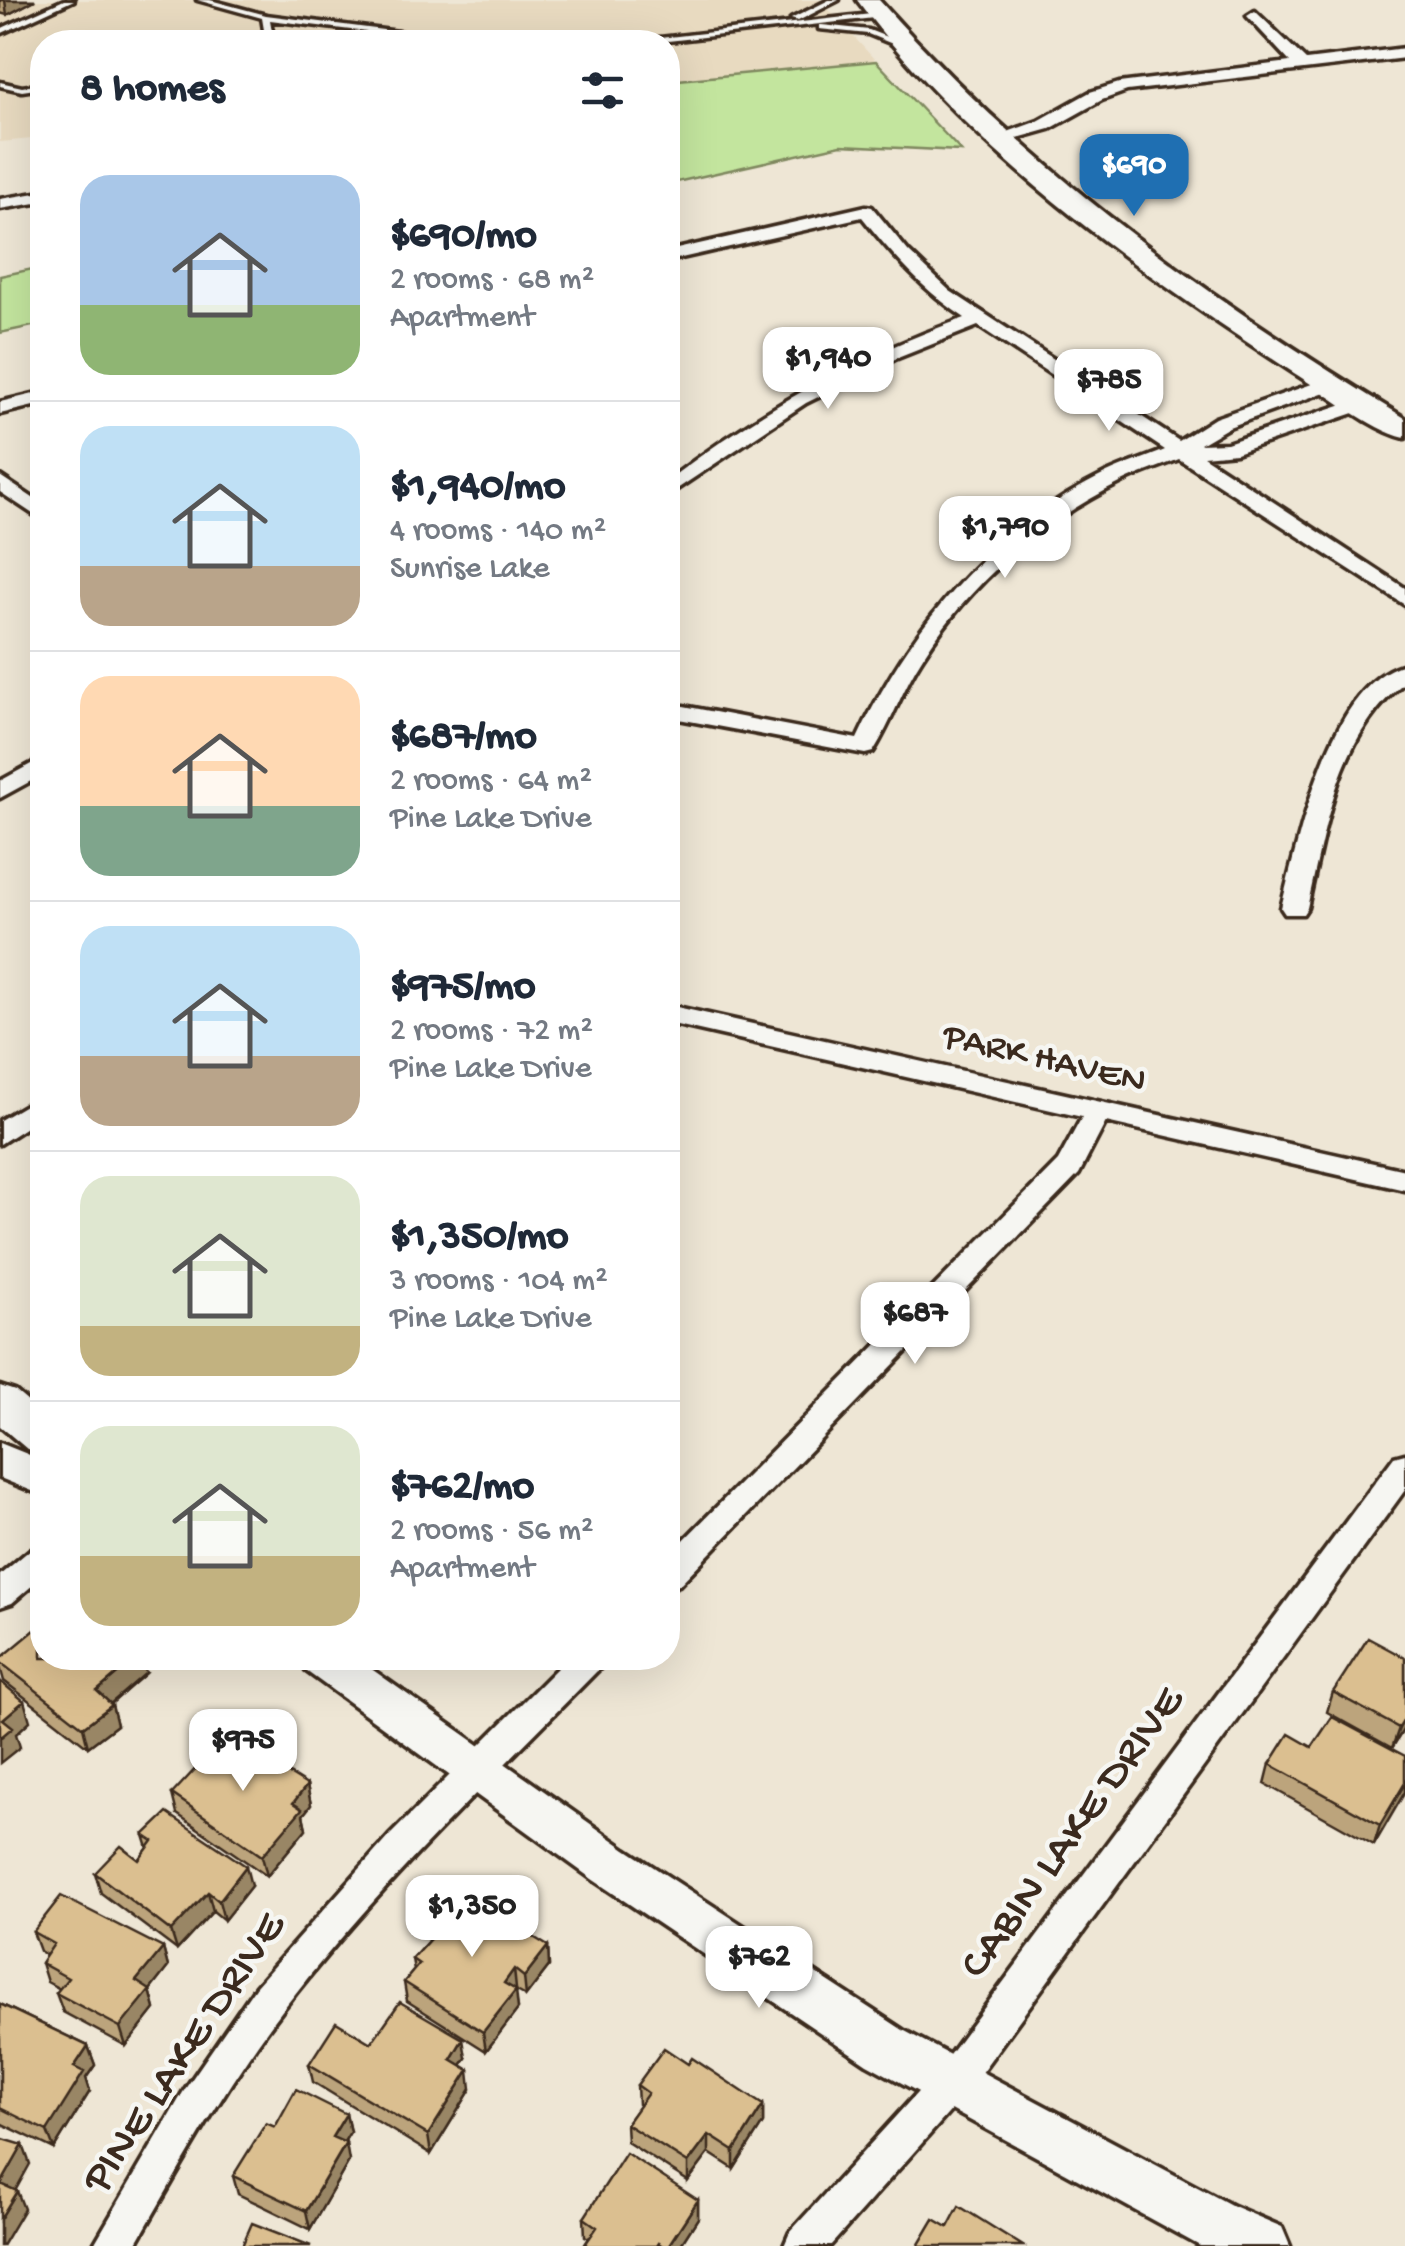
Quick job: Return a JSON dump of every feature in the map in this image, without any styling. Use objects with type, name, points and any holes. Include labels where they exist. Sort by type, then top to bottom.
[{"type":"street","points":[[874,7],[996,139],[1108,234],[1329,384],[1405,430]]},
{"type":"street","points":[[1255,16],[1300,63]]},
{"type":"street","points":[[996,139],[1044,124],[1096,96],[1125,86],[1405,52]]},
{"type":"street","points":[[0,204],[30,198]]},
{"type":"street","points":[[680,253],[866,211],[925,279],[980,319],[1405,598]]},
{"type":"street","points":[[680,479],[740,434],[812,392],[980,319]]},
{"type":"street","points":[[680,712],[865,747],[906,661],[952,599],[1024,532],[1110,480],[1180,451],[1204,430],[1329,384]]},
{"type":"street","points":[[0,408],[30,401]]},
{"type":"street","points":[[1180,451],[1229,449],[1362,404]]},
{"type":"street","points":[[1246,414],[1276,434]]},
{"type":"street","points":[[0,482],[30,505]]},
{"type":"street","points":[[1294,908],[1344,734],[1370,698],[1405,671]]},
{"type":"street","points":[[0,790],[30,771]]},
{"type":"street","name":"PARK HAVEN","points":[[680,1024],[1405,1180]]},
{"type":"street","points":[[680,1564],[1069,1168],[1098,1112]]},
{"type":"street","points":[[0,1134],[30,1113]]},
{"type":"street","points":[[0,1402],[30,1427]]},
{"type":"street","points":[[0,1460],[30,1473]]},
{"type":"street","name":"CABIN LAKE DRIVE","points":[[804,2246],[951,2082],[1405,1466]]},
{"type":"street","points":[[0,1594],[30,1568]]},
{"type":"street","points":[[339,1670],[625,1874],[885,2047],[1214,2225],[1263,2246]]},
{"type":"street","name":"PINE LAKE DRIVE","points":[[113,2246],[198,2104],[293,1968],[476,1766],[576,1670]]},
{"type":"lane","points":[[0,32],[70,0]]},
{"type":"lane","points":[[200,0],[266,16],[374,30]]},
{"type":"lane","points":[[766,28],[802,17],[834,0]]},
{"type":"lane","points":[[680,38],[766,28],[874,7]]},
{"type":"lane","points":[[266,16],[268,30]]},
{"type":"lane","points":[[766,28],[869,32],[909,47]]},
{"type":"lane","points":[[0,84],[30,88]]},
{"type":"shaded area","points":[[0,0],[820,0],[876,61],[680,80],[680,30],[30,30],[30,139],[0,142]]},
{"type":"green space","points":[[876,61],[961,151],[841,145],[680,181],[680,80]]},
{"type":"green space","points":[[30,270],[30,327],[0,333],[0,276]]},
{"type":"building","points":[[30,1634],[30,1670],[122,1670],[97,1691],[112,1705],[83,1727],[0,1659]]},
{"type":"building","points":[[1368,1638],[1405,1658],[1405,1718],[1399,1728],[1333,1692]]},
{"type":"building","points":[[0,1681],[24,1701],[3,1719],[13,1727],[0,1738]]},
{"type":"building","points":[[1332,1717],[1405,1756],[1405,1783],[1380,1825],[1270,1764],[1289,1734],[1312,1747]]},
{"type":"building","points":[[227,1735],[307,1785],[293,1803],[302,1809],[262,1856],[172,1794]]},
{"type":"building","points":[[167,1813],[246,1866],[219,1901],[208,1892],[171,1931],[95,1873],[121,1846],[139,1860],[153,1841],[144,1835]]},
{"type":"building","points":[[454,1888],[548,1946],[524,1977],[514,1969],[504,1983],[516,1990],[483,2032],[404,1982],[419,1964],[412,1959],[438,1930],[425,1921]]},
{"type":"building","points":[[61,1896],[163,1948],[136,1981],[150,1990],[120,2027],[56,1993],[68,1978],[41,1963],[54,1944],[33,1932]]},
{"type":"building","points":[[400,2002],[463,2039],[451,2059],[469,2070],[428,2135],[309,2064],[336,2022],[371,2043]]},
{"type":"building","points":[[0,2004],[88,2046],[74,2067],[84,2072],[47,2131],[0,2108]]},
{"type":"building","points":[[664,2048],[688,2064],[692,2058],[763,2105],[734,2151],[709,2135],[688,2163],[626,2124],[648,2093],[637,2085]]},
{"type":"building","points":[[296,2089],[346,2114],[332,2137],[346,2143],[306,2211],[233,2176],[266,2123],[275,2127]]},
{"type":"building","points":[[0,2138],[23,2145],[1,2184],[17,2191],[0,2219]]},
{"type":"building","points":[[626,2153],[698,2200],[668,2246],[584,2246],[597,2227],[584,2218]]},
{"type":"building","points":[[959,2206],[1023,2246],[918,2246],[934,2219],[948,2227]]},
{"type":"building","points":[[252,2223],[311,2246],[242,2246]]}]
